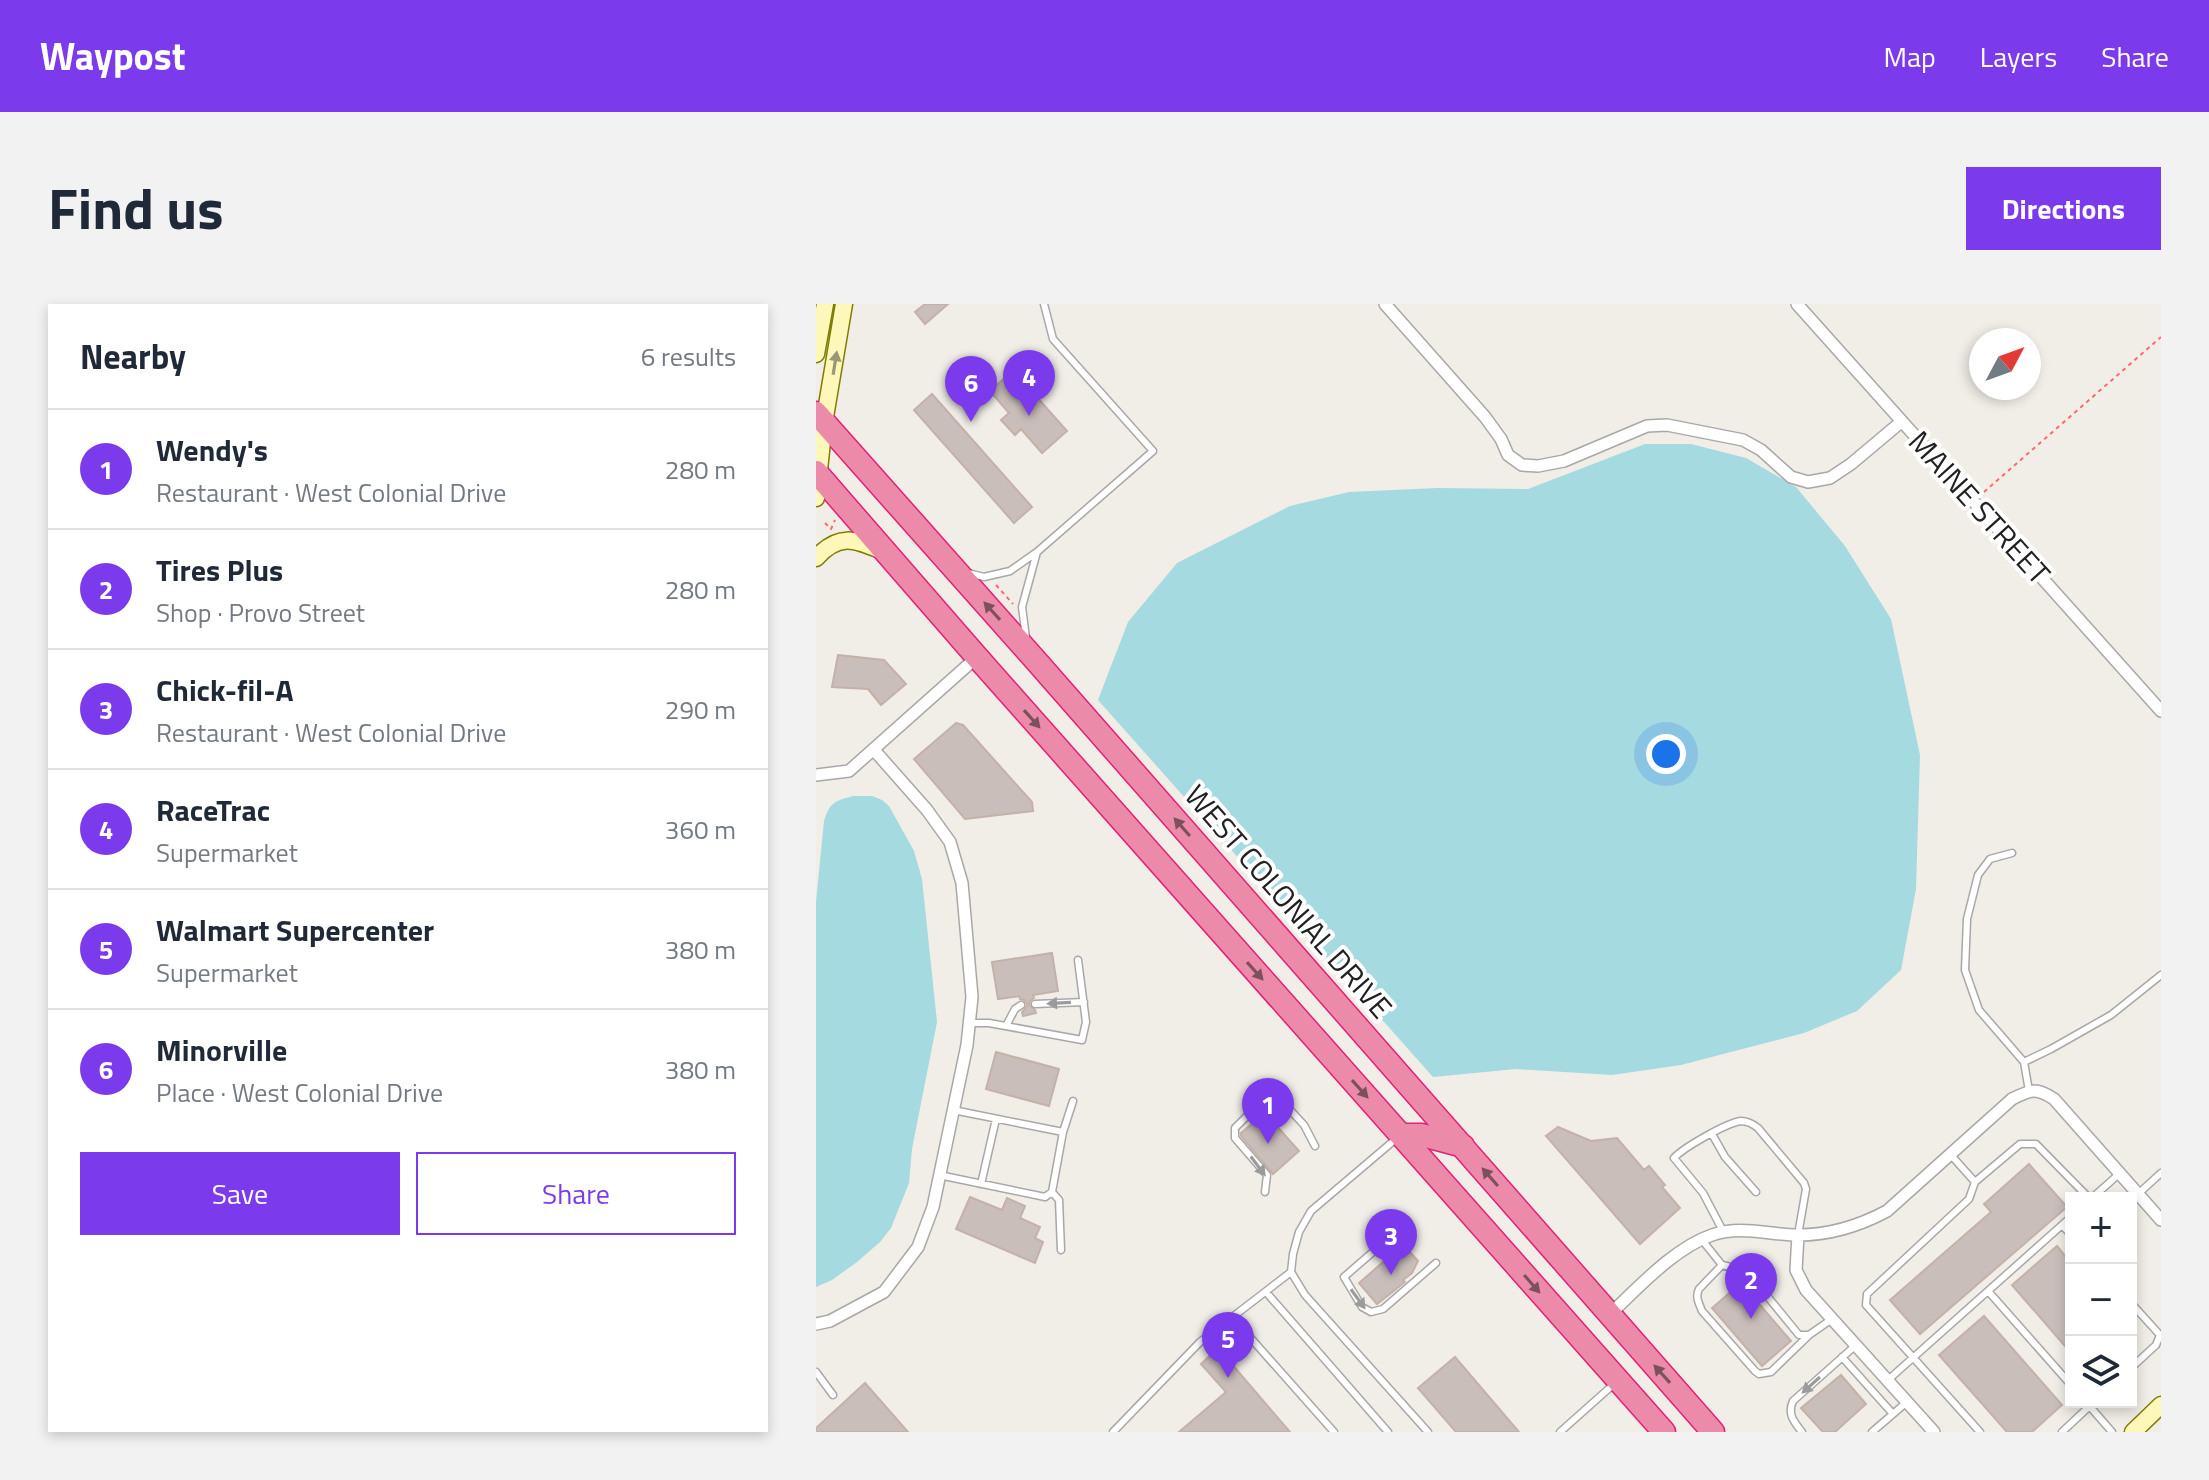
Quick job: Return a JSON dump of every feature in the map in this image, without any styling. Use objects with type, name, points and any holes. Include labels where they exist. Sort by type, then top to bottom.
[{"type":"highway","name":"WEST COLONIAL DRIVE","points":[[820,418],[1713,1432]]},
{"type":"highway","points":[[817,473],[1664,1432]]},
{"type":"highway","points":[[1401,1135],[1422,1135],[1464,1147]]},
{"type":"street","points":[[816,354],[825,304]]},
{"type":"street","points":[[816,498],[820,418],[844,304]]},
{"type":"street","points":[[1385,304],[1485,417],[1508,455],[1522,465],[1538,466],[1564,461],[1647,426],[1667,425],[1743,440],[1761,450],[1791,477],[1808,482],[1830,478],[1901,422]]},
{"type":"street","name":"MAINE STREET","points":[[1797,304],[2161,711]]},
{"type":"street","points":[[816,558],[837,542],[857,540],[889,554]]},
{"type":"street","points":[[816,775],[849,771],[977,657]]},
{"type":"street","points":[[816,1324],[830,1321],[884,1292],[918,1247],[933,1207],[970,1023],[972,997],[962,883],[950,842],[927,810],[874,750]]},
{"type":"street","points":[[1609,1315],[1682,1251],[1712,1235],[1745,1229],[1798,1235],[1863,1224],[1887,1211],[2012,1099],[2029,1091],[2042,1091],[2054,1099],[2161,1220]]},
{"type":"street","points":[[1798,1235],[1796,1270],[1806,1290],[1934,1432]]},
{"type":"street","points":[[2133,1432],[2161,1405]]},
{"type":"lane","points":[[956,570],[984,577],[1010,571],[1037,552],[1153,451],[1053,339],[1044,304]]},
{"type":"lane","points":[[1037,552],[1022,607],[1027,643],[1038,663]]},
{"type":"lane","points":[[2012,853],[1990,859],[1978,875],[1967,919],[1965,970],[1979,1010],[2024,1062],[2029,1091]]},
{"type":"lane","points":[[970,1023],[989,1023],[1082,1040],[1086,1022],[1078,960]]},
{"type":"lane","points":[[2024,1062],[2111,1015],[2161,975]]},
{"type":"lane","points":[[1035,1004],[1084,1002]]},
{"type":"lane","points":[[1006,1026],[1015,1009],[1021,1005]]},
{"type":"lane","points":[[1265,1192],[1267,1175],[1235,1138],[1235,1128],[1264,1099],[1279,1098],[1304,1125],[1315,1146]]},
{"type":"lane","points":[[939,1175],[1045,1197],[1052,1192],[1063,1132],[1073,1101]]},
{"type":"lane","points":[[953,1110],[1063,1132]]},
{"type":"lane","points":[[981,1184],[996,1119]]},
{"type":"lane","points":[[1724,1233],[1703,1193],[1674,1158],[1697,1141],[1740,1121],[1753,1124],[1798,1175],[1806,1189],[1798,1235]]},
{"type":"lane","points":[[1712,1134],[1725,1157],[1756,1192]]},
{"type":"lane","points":[[1401,1135],[1311,1211],[1299,1232],[1291,1272],[1305,1295],[1428,1432]]},
{"type":"lane","points":[[1980,1432],[1866,1305],[1867,1294],[1969,1199],[1975,1182],[2020,1144],[2036,1144],[2084,1192]]},
{"type":"lane","points":[[1950,1154],[1975,1182]]},
{"type":"lane","points":[[2097,1192],[2120,1173]]},
{"type":"lane","points":[[2138,1194],[2161,1173]]},
{"type":"lane","points":[[1052,1192],[1059,1200],[1061,1250]]},
{"type":"lane","points":[[1888,1380],[2065,1222]]},
{"type":"lane","points":[[1404,1225],[1344,1277],[1362,1307],[1371,1312],[1383,1309],[1436,1263]]},
{"type":"lane","points":[[2062,1225],[2065,1228]]},
{"type":"lane","points":[[1702,1240],[1722,1265],[1743,1270],[1754,1280],[1799,1335],[1809,1335]]},
{"type":"lane","points":[[1722,1265],[1699,1289],[1697,1298],[1702,1311],[1759,1374],[1771,1372],[1809,1335],[1832,1319]]},
{"type":"lane","points":[[1113,1432],[1200,1342],[1291,1272]]},
{"type":"lane","points":[[1988,1291],[2065,1378]]},
{"type":"lane","points":[[1266,1292],[1388,1432]]},
{"type":"lane","points":[[2137,1310],[2160,1335],[2156,1345],[2137,1362]]},
{"type":"lane","points":[[1232,1317],[1334,1432]]},
{"type":"lane","points":[[1802,1432],[1793,1421],[1791,1405],[1856,1345]]},
{"type":"lane","points":[[1842,1357],[1893,1414]]},
{"type":"lane","points":[[816,1372],[833,1395]]},
{"type":"lane","points":[[1560,1432],[1618,1381]]},
{"type":"lane","points":[[1872,1432],[1907,1402]]},
{"type":"lane","points":[[2062,1432],[2085,1408]]},
{"type":"lane","points":[[2094,1408],[2112,1432]]},
{"type":"path","points":[[1974,501],[2161,337]]},
{"type":"path","points":[[825,523],[831,529],[835,519]]},
{"type":"path","points":[[995,584],[1015,607]]},
{"type":"water","points":[[1645,444],[1691,444],[1746,458],[1796,487],[1845,546],[1891,619],[1920,755],[1916,889],[1901,970],[1857,1011],[1804,1033],[1681,1065],[1612,1075],[1516,1069],[1433,1077],[1098,700],[1128,622],[1177,563],[1290,506],[1349,492],[1437,488],[1528,489]]},
{"type":"water","points":[[853,796],[872,796],[889,806],[914,851],[922,879],[937,1022],[912,1149],[909,1183],[891,1228],[857,1262],[816,1287],[816,902],[824,821],[834,803]]},
{"type":"building","points":[[925,304],[948,304],[925,324],[915,312]]},
{"type":"building","points":[[1008,375],[1014,382],[1020,378],[1067,431],[1042,453],[1021,429],[1015,435],[1001,420],[1009,413],[990,391]]},
{"type":"building","points":[[932,394],[1032,507],[1014,523],[914,410]]},
{"type":"building","points":[[838,655],[884,660],[906,684],[881,705],[868,689],[832,687]]},
{"type":"building","points":[[956,723],[963,725],[1032,802],[1033,811],[965,819],[914,759]]},
{"type":"building","points":[[1052,953],[1058,991],[1033,995],[1029,1005],[1036,1013],[1023,1016],[1027,1004],[1019,996],[998,999],[992,962]]},
{"type":"building","points":[[996,1052],[1059,1069],[1049,1106],[986,1089]]},
{"type":"building","points":[[1265,1113],[1299,1151],[1273,1174],[1241,1136]]},
{"type":"building","points":[[1558,1127],[1591,1141],[1617,1138],[1644,1170],[1649,1166],[1680,1208],[1640,1244],[1546,1136]]},
{"type":"building","points":[[2029,1164],[2065,1205],[2065,1209],[1920,1334],[1890,1300],[1991,1212],[1984,1204]]},
{"type":"building","points":[[970,1197],[1002,1210],[1007,1198],[1025,1206],[1020,1218],[1040,1227],[1035,1238],[1043,1242],[1035,1263],[956,1229]]},
{"type":"building","points":[[2057,1246],[2065,1256],[2065,1346],[2012,1285]]},
{"type":"building","points":[[1404,1251],[1406,1254],[1409,1251],[1418,1261],[1412,1273],[1377,1304],[1359,1283],[1390,1256]]},
{"type":"building","points":[[1741,1283],[1791,1341],[1762,1366],[1712,1308]]},
{"type":"building","points":[[1984,1316],[2062,1405],[2032,1432],[2007,1432],[1939,1355]]},
{"type":"building","points":[[1218,1348],[1290,1432],[1179,1432],[1226,1392],[1201,1364]]},
{"type":"building","points":[[1455,1357],[1519,1432],[1456,1432],[1418,1388]]},
{"type":"building","points":[[1841,1375],[1866,1404],[1835,1432],[1823,1432],[1801,1408]]},
{"type":"building","points":[[865,1383],[908,1432],[816,1432],[816,1428]]},
{"type":"place","name":"RaceTrac","points":[[1029,416]]},
{"type":"place","name":"Minorville","points":[[971,422]]},
{"type":"place","name":"Wendy's","points":[[1268,1144]]},
{"type":"place","name":"Chick-fil-A","points":[[1391,1275]]},
{"type":"place","name":"Tires Plus","points":[[1751,1319]]},
{"type":"place","name":"Walmart Supercenter","points":[[1228,1378]]}]
